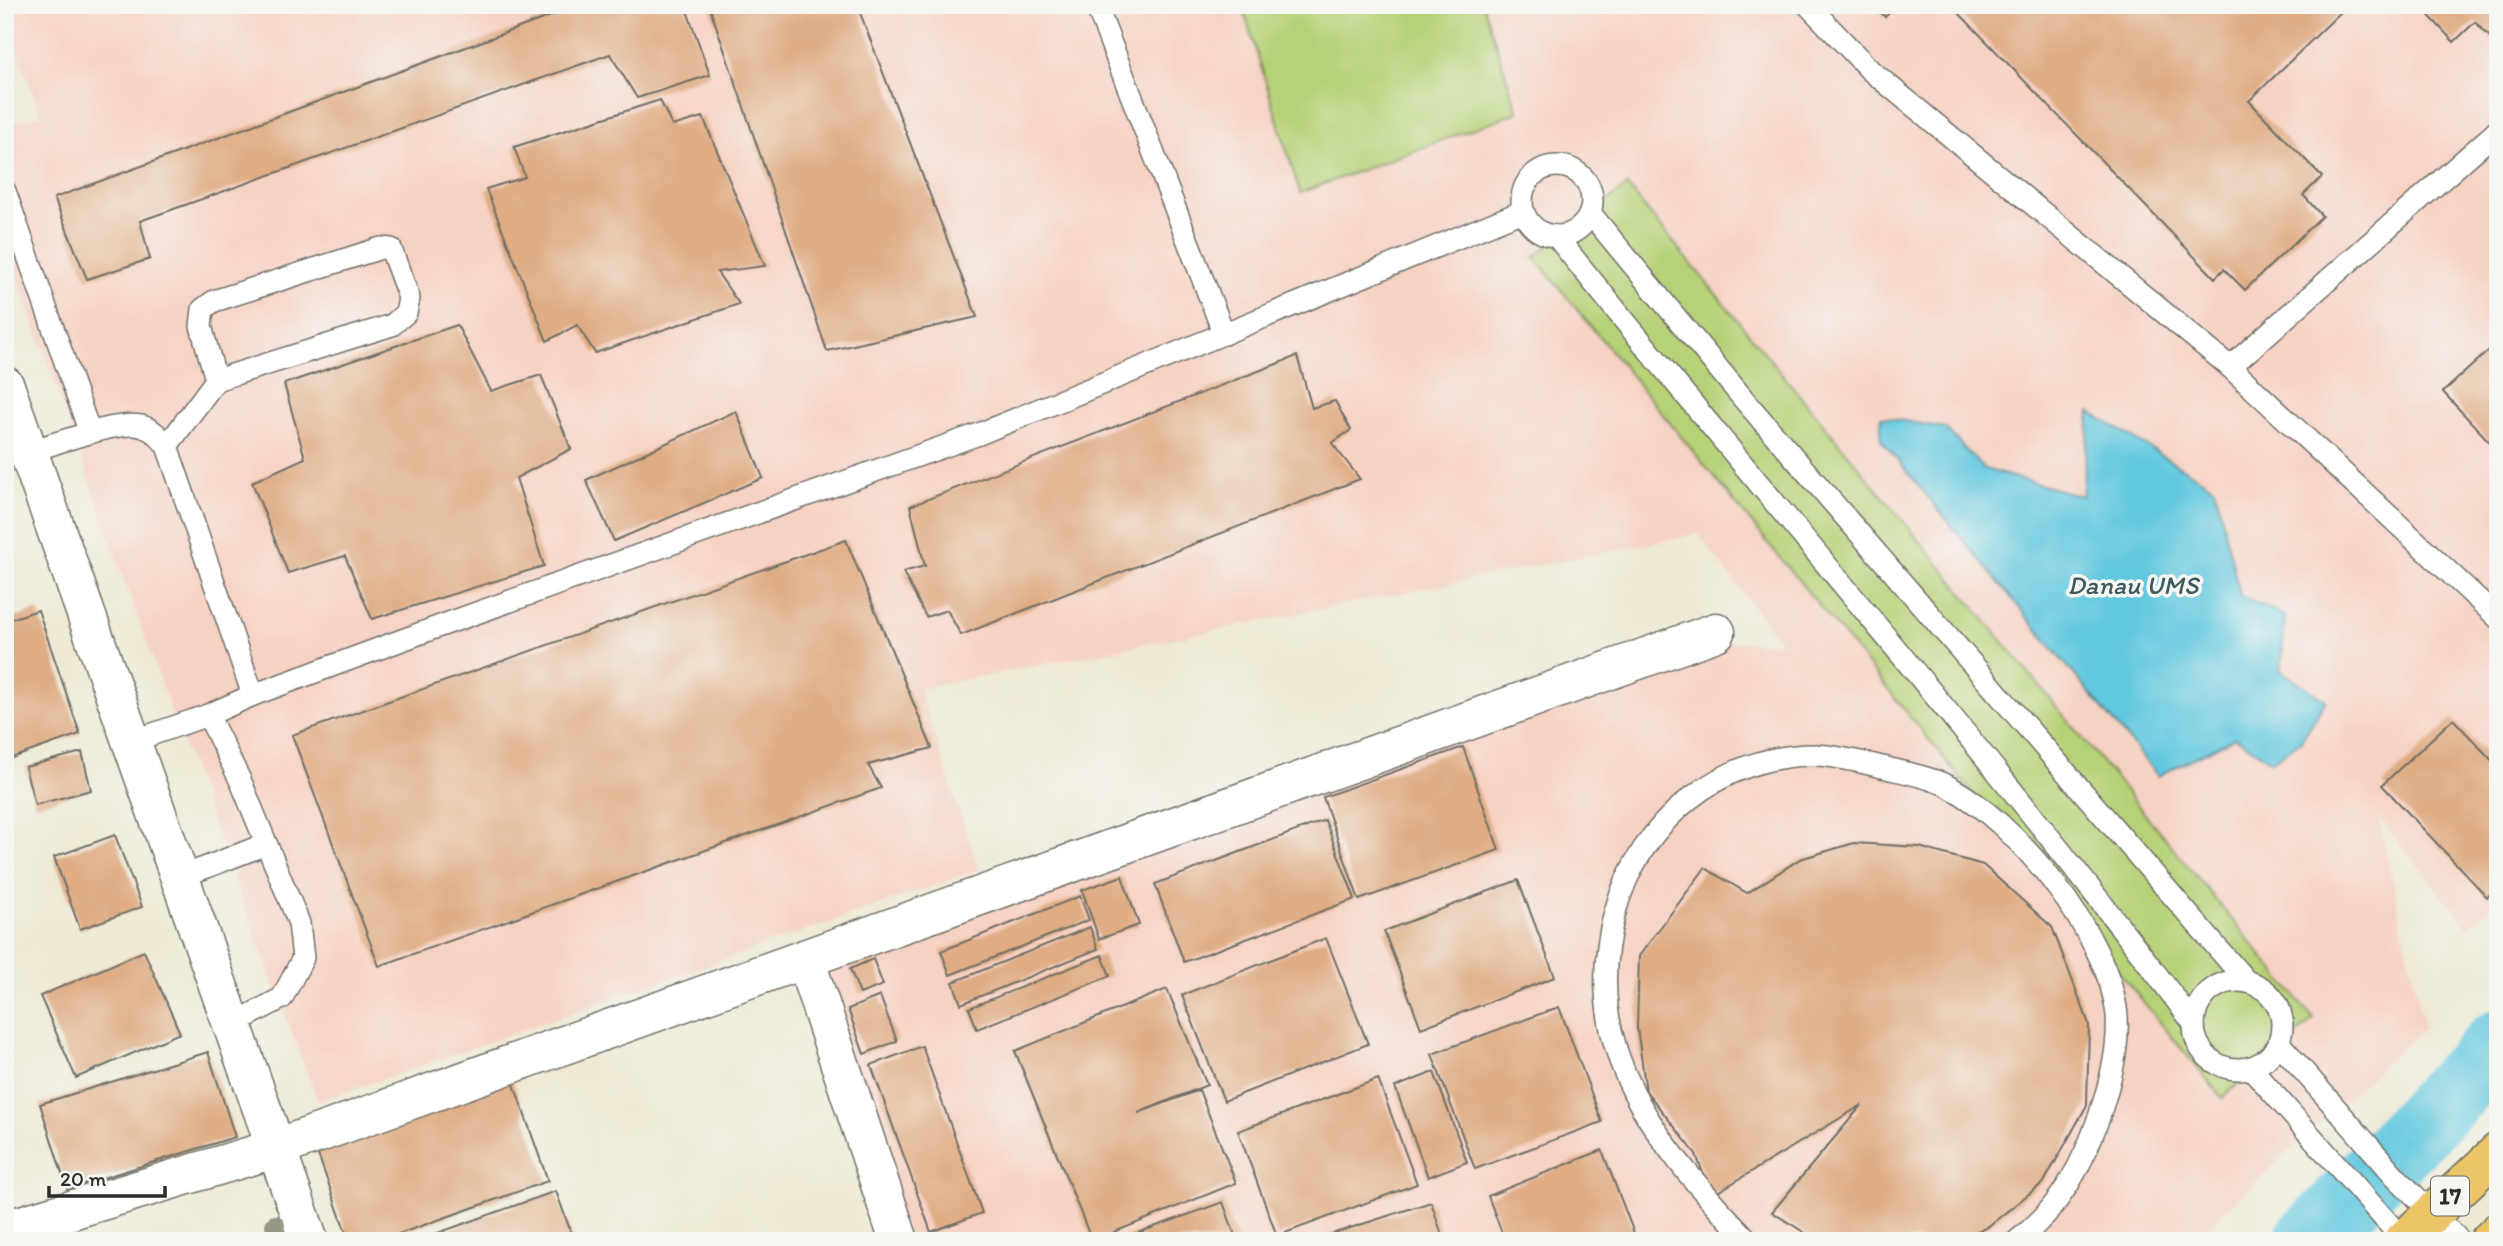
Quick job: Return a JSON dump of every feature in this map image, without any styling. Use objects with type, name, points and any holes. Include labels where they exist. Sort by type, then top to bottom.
[{"type":"highway","name":"17","points":[[2403,1241],[2498,1152]]},
{"type":"highway","name":"17","points":[[2488,1241],[2498,1232]]},
{"type":"street","points":[[5,386],[309,1241]]},
{"type":"street","points":[[5,1230],[277,1148],[1716,632]]},
{"type":"street","points":[[805,959],[900,1241]]},
{"type":"lane","points":[[1096,5],[1224,334]]},
{"type":"lane","points":[[1808,5],[1870,70],[2230,367],[2498,618]]},
{"type":"lane","points":[[2230,367],[2498,130]]},
{"type":"lane","points":[[1556,236],[1577,230],[1590,213],[1592,202],[1586,181],[1569,168],[1558,166],[1548,168],[1530,180],[1524,190],[1523,211],[1535,229],[1556,236],[1727,449],[2095,891],[2194,1024],[2200,1047],[2207,1057],[2228,1068],[2252,1068],[2272,1054],[2279,1043],[2282,1017],[2277,1004],[2259,986],[2234,981],[2209,992],[2196,1013],[2194,1024]]},
{"type":"lane","points":[[5,191],[90,433]]},
{"type":"lane","points":[[133,741],[208,715],[253,695],[979,433],[1523,211]]},
{"type":"lane","points":[[1590,213],[1746,402],[2247,982]]},
{"type":"lane","points":[[166,446],[216,380],[392,324],[406,313],[408,298],[391,249],[381,248],[214,301],[203,309],[201,326],[216,380]]},
{"type":"lane","points":[[27,452],[90,433],[137,425],[150,429],[166,446],[253,695]]},
{"type":"lane","points":[[208,715],[241,782],[299,923],[303,958],[282,998],[233,1024]]},
{"type":"lane","points":[[1749,1241],[1706,1196],[1658,1136],[1632,1092],[1612,1046],[1605,993],[1606,954],[1622,884],[1655,831],[1679,805],[1739,769],[1780,759],[1817,755],[1906,773],[1945,784],[1988,811],[2041,868],[2072,908],[2099,952],[2117,1015],[2112,1079],[2080,1168],[2035,1227],[2017,1241]]},
{"type":"lane","points":[[181,877],[266,844]]},
{"type":"lane","points":[[2072,908],[2095,891]]},
{"type":"lane","points":[[2279,1043],[2395,1176],[2460,1241]]},
{"type":"lane","points":[[2252,1068],[2403,1241]]},
{"type":"shaded area","points":[[5,5],[2498,5],[2498,900],[2468,927],[2379,818],[2424,1028],[2192,1241],[908,1241],[819,964],[1720,642],[1781,643],[1698,534],[919,689],[979,870],[318,1102],[177,728],[5,243],[5,125],[41,115],[5,18]]},
{"type":"green space","points":[[1242,5],[1483,5],[1518,112],[1300,193]]},
{"type":"green space","points":[[1627,186],[2314,1019],[2222,1098],[1534,257]]},
{"type":"water","name":"Danau UMS","points":[[2090,412],[2215,488],[2240,596],[2285,616],[2281,671],[2326,700],[2301,741],[2272,761],[2235,737],[2158,776],[1881,440],[1881,417],[1945,428],[1984,469],[2082,496]]},
{"type":"building","points":[[581,5],[685,5],[710,75],[637,98],[610,54],[140,221],[150,259],[87,279],[54,198]]},
{"type":"building","points":[[709,5],[857,5],[977,317],[827,351]]},
{"type":"building","points":[[1874,5],[1897,5],[1885,17]]},
{"type":"building","points":[[1963,5],[2162,5],[2168,12],[2176,5],[2348,5],[2249,101],[2322,177],[2303,195],[2322,216],[2245,290],[2224,269],[2215,278],[1957,11]]},
{"type":"building","points":[[2419,5],[2498,5],[2498,36],[2493,40],[2475,22],[2454,42]]},
{"type":"building","points":[[660,100],[672,126],[703,117],[765,266],[717,272],[739,304],[595,353],[577,325],[547,341],[486,189],[525,177],[514,147]]},
{"type":"building","points":[[457,325],[491,391],[541,375],[571,449],[516,478],[544,566],[372,619],[345,556],[288,573],[252,482],[305,458],[284,384]]},
{"type":"building","points":[[2498,342],[2498,451],[2443,392]]},
{"type":"building","points":[[1297,356],[1312,408],[1335,401],[1351,430],[1332,443],[1360,479],[961,635],[947,610],[926,617],[903,572],[925,566],[910,506]]},
{"type":"building","points":[[736,411],[763,478],[614,541],[586,480]]},
{"type":"building","points":[[846,540],[932,748],[868,765],[881,788],[379,966],[292,735]]},
{"type":"building","points":[[38,610],[80,734],[6,760],[5,621]]},
{"type":"building","points":[[2453,719],[2498,767],[2498,888],[2487,897],[2382,785]]},
{"type":"building","points":[[1463,747],[1499,850],[1359,900],[1323,797]]},
{"type":"building","points":[[82,752],[91,790],[35,805],[25,767]]},
{"type":"building","points":[[1325,820],[1355,899],[1184,962],[1155,884]]},
{"type":"building","points":[[115,835],[142,907],[80,929],[54,857]]},
{"type":"building","points":[[1854,843],[1919,847],[1983,865],[2052,927],[2089,1024],[2087,1105],[2044,1182],[1986,1228],[1947,1241],[1818,1241],[1772,1212],[1862,1105],[1711,1196],[1696,1154],[1646,1091],[1637,1028],[1639,956],[1705,868],[1747,893],[1800,859]]},
{"type":"building","points":[[1122,876],[1139,925],[1099,939],[1082,890]]},
{"type":"building","points":[[1518,880],[1555,977],[1421,1028],[1384,931]]},
{"type":"building","points":[[1080,896],[1089,920],[950,975],[941,951]]},
{"type":"building","points":[[1090,927],[1098,949],[961,1004],[953,982]]},
{"type":"building","points":[[1326,938],[1368,1044],[1224,1101],[1182,995]]},
{"type":"building","points":[[144,951],[180,1033],[76,1078],[40,996]]},
{"type":"building","points":[[1102,955],[1110,976],[977,1029],[969,1008]]},
{"type":"building","points":[[873,959],[883,985],[860,994],[850,969]]},
{"type":"building","points":[[1167,989],[1207,1085],[1138,1113],[1199,1090],[1236,1183],[1092,1241],[1015,1051]]},
{"type":"building","points":[[880,996],[897,1041],[864,1054],[848,1009]]},
{"type":"building","points":[[1559,1007],[1602,1122],[1475,1169],[1432,1054]]},
{"type":"building","points":[[922,1046],[982,1213],[931,1232],[871,1065]]},
{"type":"building","points":[[208,1052],[235,1137],[67,1189],[40,1104]]},
{"type":"building","points":[[1434,1072],[1467,1162],[1428,1177],[1395,1087]]},
{"type":"building","points":[[511,1076],[548,1181],[379,1241],[349,1241],[315,1146]]},
{"type":"building","points":[[1378,1079],[1417,1184],[1277,1236],[1238,1131]]},
{"type":"building","points":[[1602,1150],[1637,1241],[1505,1241],[1488,1196]]},
{"type":"building","points":[[556,1191],[574,1241],[418,1241],[418,1240]]},
{"type":"building","points":[[1223,1202],[1237,1241],[1118,1241],[1118,1240]]},
{"type":"building","points":[[1431,1202],[1444,1241],[1313,1241],[1313,1240]]},
{"type":"waterway","points":[[2309,1241],[2498,1045]]}]
